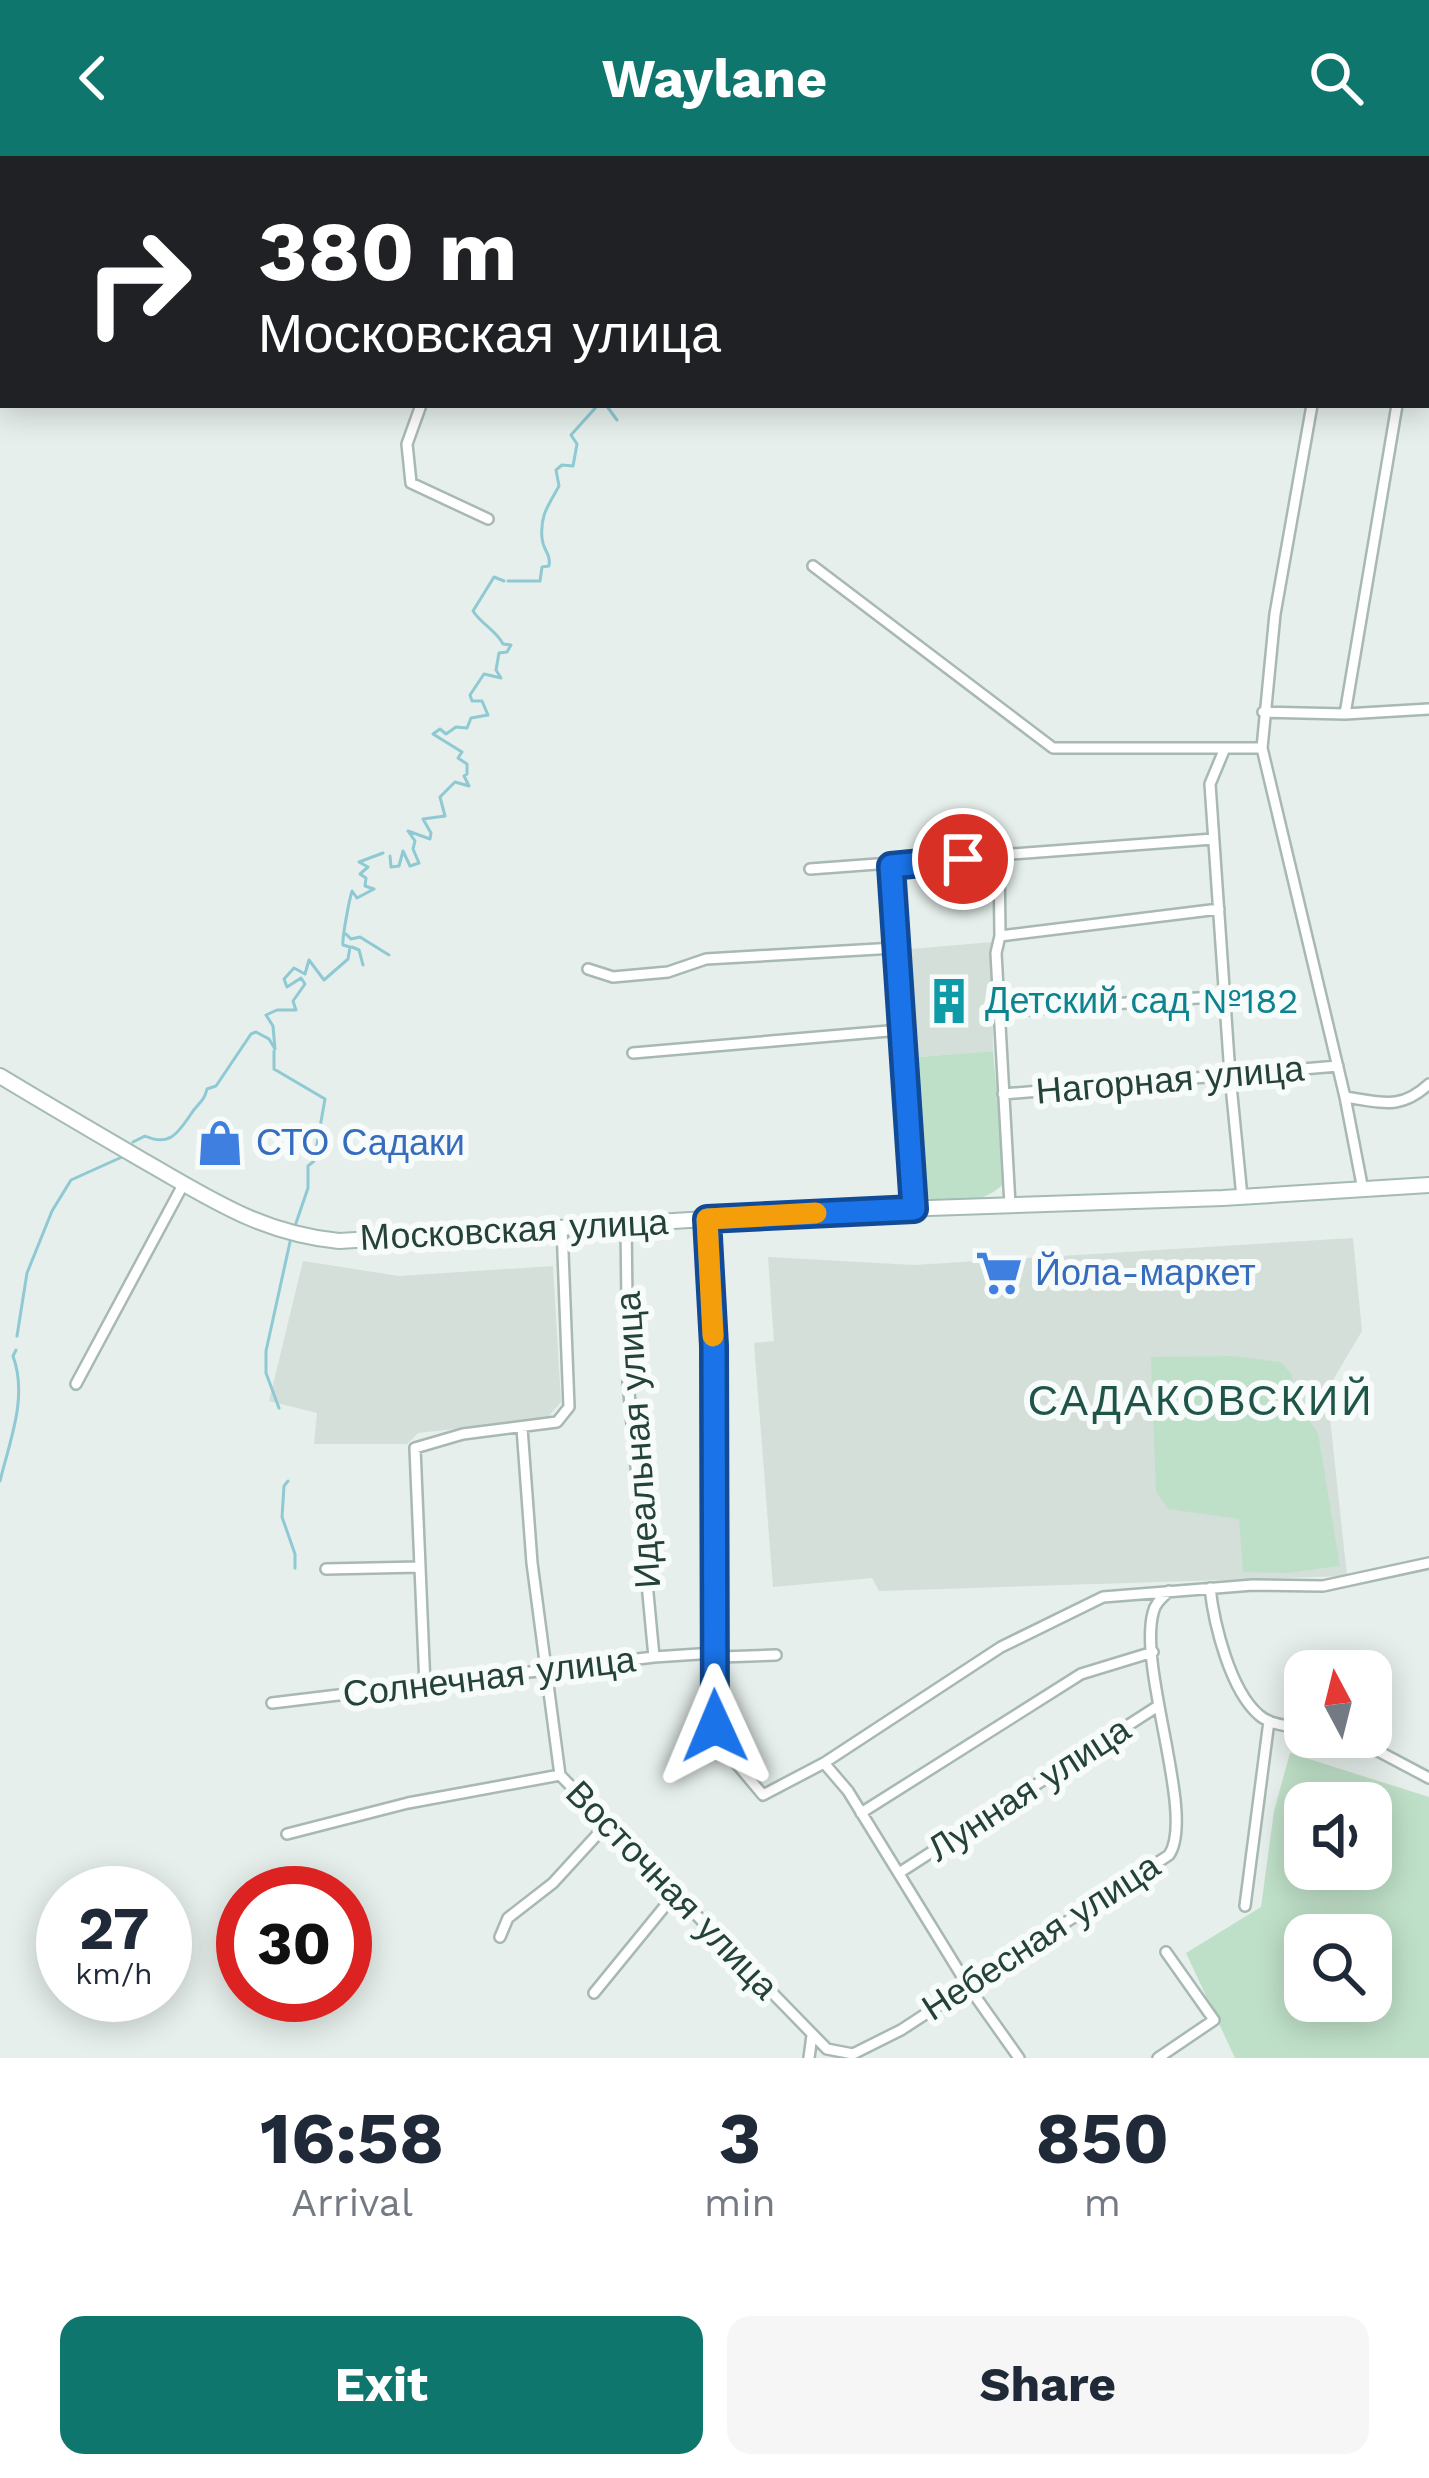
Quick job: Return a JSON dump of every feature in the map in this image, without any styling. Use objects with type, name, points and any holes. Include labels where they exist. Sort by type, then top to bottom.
[{"type":"main road","name":"Московская улица","points":[[0,1076],[265,1227],[339,1241],[1429,1185]]},
{"type":"street","points":[[421,408],[407,444],[411,483],[488,519]]},
{"type":"street","points":[[1311,408],[1275,614],[1262,748],[1363,1190]]},
{"type":"street","points":[[1346,714],[1397,408]]},
{"type":"street","points":[[813,566],[1053,748],[1262,748]]},
{"type":"street","points":[[1263,712],[1429,709]]},
{"type":"street","points":[[1225,748],[1210,784],[1242,1197]]},
{"type":"street","points":[[810,868],[891,866],[1213,839]]},
{"type":"street","points":[[999,856],[996,953],[1010,1205]]},
{"type":"street","points":[[891,866],[914,1209]]},
{"type":"street","points":[[1000,936],[1219,909]]},
{"type":"street","points":[[588,969],[613,977],[668,972],[706,959],[895,947]]},
{"type":"street","points":[[998,1012],[1226,996]]},
{"type":"street","points":[[633,1053],[900,1030]]},
{"type":"street","name":"Нагорная улица","points":[[1003,1094],[1338,1066]]},
{"type":"street","points":[[1345,1097],[1400,1103],[1413,1099],[1429,1084]]},
{"type":"street","points":[[76,1384],[184,1184]]},
{"type":"street","points":[[707,1219],[714,1346],[715,1726],[722,1745],[763,1796],[824,1763],[1001,1647],[1103,1598],[1210,1588],[1323,1586],[1429,1563]]},
{"type":"street","name":"Идеальная улица","points":[[626,1223],[628,1382],[654,1657]]},
{"type":"street","points":[[425,1686],[415,1448],[463,1434],[557,1422],[569,1407],[562,1227]]},
{"type":"street","name":"Восточная улица","points":[[522,1428],[522,1475],[560,1774],[826,2049]]},
{"type":"street","points":[[326,1569],[420,1567]]},
{"type":"street","points":[[1210,1588],[1220,1644],[1250,1705],[1269,1721],[1284,1724]]},
{"type":"street","points":[[1159,1706],[1151,1616],[1169,1591]]},
{"type":"street","points":[[861,1814],[1081,1674],[1153,1652]]},
{"type":"street","name":"Солнечная улица","points":[[272,1703],[654,1657],[776,1655]]},
{"type":"street","name":"Небесная улица","points":[[826,2049],[853,2054],[901,2030],[1169,1855],[1178,1832],[1159,1706]]},
{"type":"street","name":"Лунная улица","points":[[899,1873],[1159,1706]]},
{"type":"street","points":[[1245,1906],[1269,1721]]},
{"type":"street","points":[[1391,1758],[1429,1778]]},
{"type":"street","points":[[824,1763],[1019,2058]]},
{"type":"street","points":[[286,1834],[408,1803],[560,1774]]},
{"type":"street","points":[[500,1937],[508,1918],[553,1882],[606,1825]]},
{"type":"street","points":[[594,1993],[674,1895]]},
{"type":"street","points":[[1158,2058],[1214,2020],[1166,1952]]},
{"type":"street","points":[[808,2058],[812,2035]]},
{"type":"shaded area","points":[[992,942],[993,1051],[906,1058],[900,950]]},
{"type":"shaded area","points":[[1353,1238],[1362,1331],[1327,1390],[1347,1576],[879,1591],[872,1578],[773,1587],[754,1343],[774,1341],[768,1257],[914,1265]]},
{"type":"shaded area","points":[[303,1261],[399,1276],[553,1266],[561,1402],[546,1419],[418,1433],[407,1444],[314,1444],[317,1413],[269,1401]]},
{"type":"green space","points":[[993,1051],[1005,1182],[973,1200],[934,1200],[916,1187],[906,1058]]},
{"type":"green space","points":[[1233,1356],[1280,1362],[1291,1373],[1298,1405],[1318,1433],[1340,1566],[1287,1573],[1243,1572],[1239,1519],[1168,1509],[1156,1492],[1151,1357]]},
{"type":"green space","points":[[1289,1758],[1306,1758],[1382,1782],[1284,1782],[1284,1890],[1392,1890],[1392,1785],[1429,1797],[1429,2058],[1235,2058],[1186,1953],[1261,1907],[1274,1811]]},
{"type":"waterway","points":[[508,581],[540,581],[542,567],[549,566],[542,530],[559,486],[556,470],[573,466],[577,444],[571,435],[595,408]]},
{"type":"waterway","points":[[608,408],[617,420]]},
{"type":"waterway","points":[[390,856],[391,867],[399,866],[403,851],[410,866],[419,863],[408,831],[430,839],[423,819],[445,816],[440,797],[455,782],[469,786],[464,776],[467,764],[458,758],[462,752],[433,734],[440,729],[446,734],[456,727],[467,728],[471,718],[488,715],[482,701],[472,701],[470,695],[484,674],[501,678],[496,670],[499,653],[507,652],[511,645],[503,644],[473,611],[494,577],[504,581]]},
{"type":"waterway","points":[[133,1142],[145,1136],[167,1139],[177,1132],[251,1034],[269,1039],[275,1049],[273,1026],[266,1015],[296,1010],[293,1001],[305,984],[301,978],[287,987],[284,979],[294,968],[305,974],[309,960],[324,980],[348,959],[350,947],[343,941],[352,891],[357,898],[374,889],[365,886],[366,878],[360,874],[368,867],[359,862],[383,853]]},
{"type":"waterway","points":[[346,934],[389,955]]},
{"type":"waterway","points":[[352,947],[359,950],[363,965]]},
{"type":"waterway","points":[[274,1051],[274,1069],[325,1099],[314,1161],[308,1166],[308,1188],[295,1226]]},
{"type":"waterway","points":[[17,1336],[27,1273],[52,1211],[71,1180],[122,1157]]},
{"type":"waterway","points":[[279,1408],[266,1373],[266,1351],[290,1242]]},
{"type":"waterway","points":[[0,1481],[18,1403],[16,1350]]},
{"type":"waterway","points":[[288,1481],[282,1517],[295,1568]]},
{"type":"slow traffic","points":[[713,1336],[707,1219],[816,1213]]},
{"type":"place","name":"Детский сад №182","points":[[949,1001]]},
{"type":"place","name":"СТО Садаки","points":[[220,1143]]},
{"type":"place","name":"Йола-маркет","points":[[999,1273]]},
{"type":"district","name":"САДАКОВСКИЙ","points":[[1201,1400]]},
{"type":"route","points":[[715,1726],[714,1346],[707,1219],[914,1209],[891,866],[963,859]]}]
